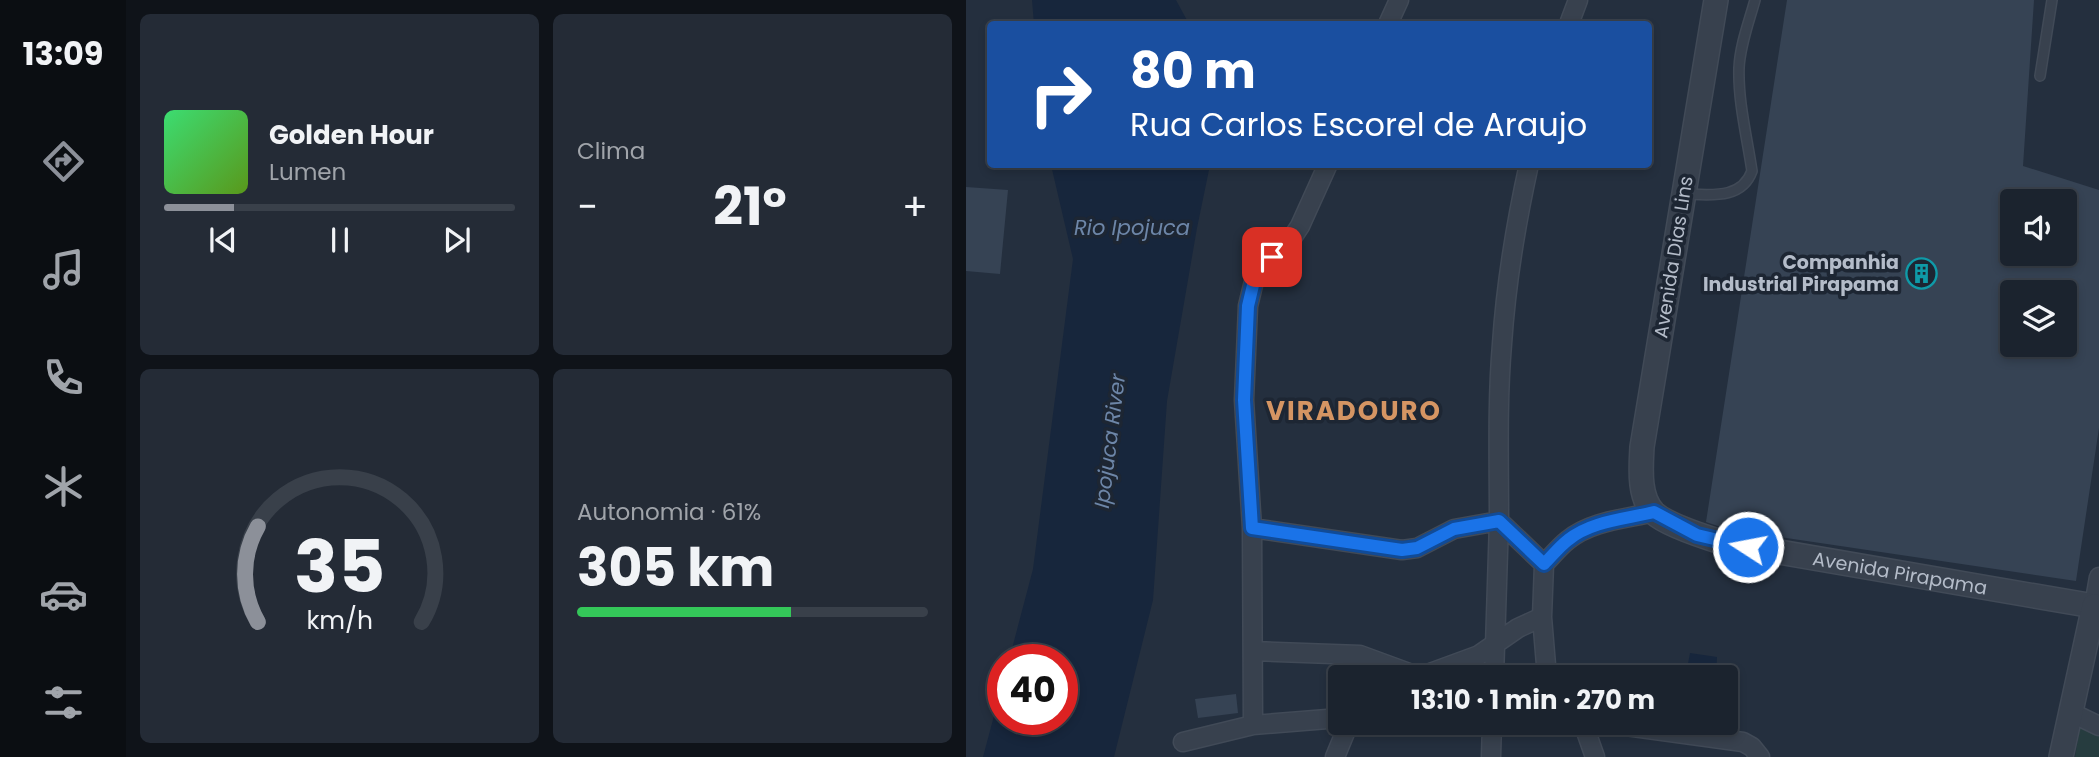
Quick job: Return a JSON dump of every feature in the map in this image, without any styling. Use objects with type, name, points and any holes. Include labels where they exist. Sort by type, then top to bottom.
[{"type":"street","points":[[1395,21],[1399,0]]},
{"type":"street","points":[[1570,21],[1578,0]]},
{"type":"street","name":"Avenida Dias Lins","points":[[1654,512],[1645,495],[1641,471],[1642,447],[1716,0]]},
{"type":"street","points":[[1253,725],[1252,528],[1244,400],[1251,288],[1262,267],[1290,240],[1300,226],[1326,168]]},
{"type":"street","points":[[1495,665],[1502,343],[1514,239],[1528,168]]},
{"type":"street","points":[[1546,665],[1542,617],[1544,564],[1569,539],[1582,531],[1596,525],[1654,512]]},
{"type":"street","name":"Avenida Pirapama","points":[[1654,512],[1697,535],[1721,542],[2096,607]]},
{"type":"street","points":[[1252,528],[1402,550],[1417,548],[1454,529],[1499,521]]},
{"type":"street","points":[[1499,521],[1544,564]]},
{"type":"street","points":[[2061,757],[2096,607],[2099,577]]},
{"type":"street","points":[[1452,665],[1479,655],[1518,628],[1542,617]]},
{"type":"street","points":[[1253,651],[1360,655],[1387,665]]},
{"type":"street","points":[[2070,712],[2099,726]]},
{"type":"street","points":[[1183,742],[1253,725],[1328,719]]},
{"type":"street","points":[[1335,757],[1344,735]]},
{"type":"street","points":[[1491,757],[1492,735]]},
{"type":"street","points":[[1587,735],[1595,757]]},
{"type":"street","points":[[1692,735],[1743,742],[1752,747],[1760,757]]},
{"type":"lane","points":[[1684,194],[1735,192],[1748,181],[1752,171],[1739,86],[1739,67],[1741,48],[1755,0]]},
{"type":"lane","points":[[2040,76],[2052,0]]},
{"type":"green space","points":[[2083,708],[2099,716],[2099,757],[2075,757]]},
{"type":"water","points":[[1032,0],[1176,0],[1187,21],[1034,21]]},
{"type":"water","name":"Rio Ipojuca","points":[[1052,168],[1209,168],[1167,401],[1153,600],[1114,757],[983,757],[989,735],[1078,735],[1078,644],[1013,644],[1033,569],[1073,259]]},
{"type":"water","points":[[1690,653],[1717,657],[1717,665],[1688,665]]},
{"type":"building","name":"Companhia Industrial Pirapama","points":[[1787,0],[2034,0],[2023,166],[2099,190],[2099,428],[2076,581],[1724,528],[1706,522]]},
{"type":"building","points":[[966,187],[1008,190],[1000,274],[966,271]]},
{"type":"building","points":[[1236,694],[1238,713],[1198,718],[1195,699]]},
{"type":"place","name":"Companhia Industrial Pirapama","points":[[1922,273]]},
{"type":"district","name":"VIRADOURO","points":[[1354,411]]},
{"type":"route","points":[[1272,257],[1255,277],[1248,306],[1244,400],[1252,528],[1402,550],[1417,548],[1464,526],[1499,521],[1544,564],[1569,539],[1582,531],[1596,525],[1654,512],[1697,535],[1748,547]]},
{"type":"water label","name":"Ipojuca River","points":[[1110,441]]}]
